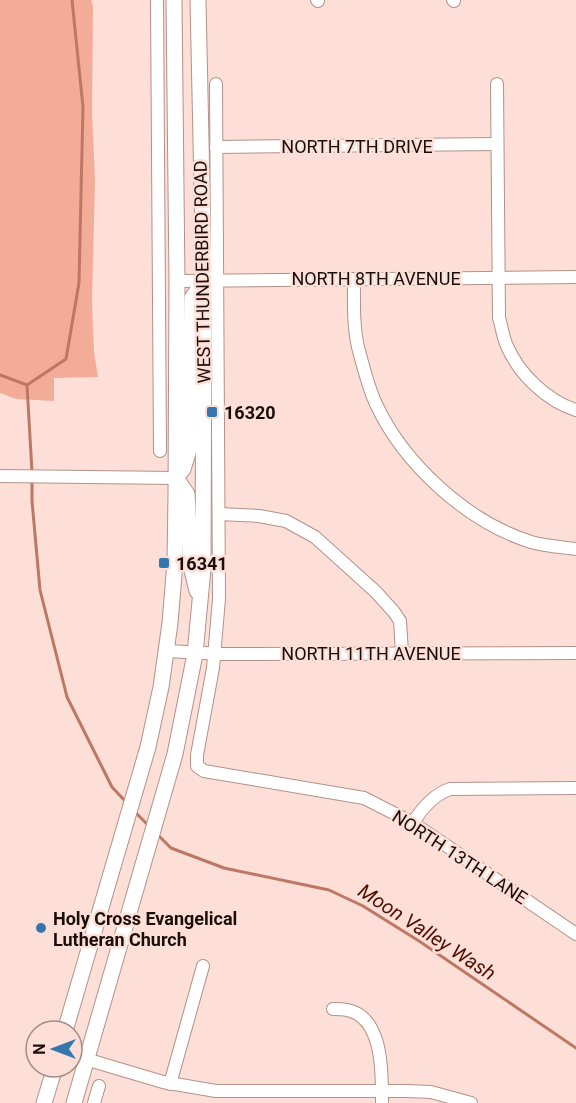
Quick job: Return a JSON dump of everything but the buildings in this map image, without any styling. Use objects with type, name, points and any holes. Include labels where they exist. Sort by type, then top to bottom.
[{"type":"main road","name":"WEST THUNDERBIRD ROAD","points":[[68,1019],[148,747],[166,651],[174,573],[176,478],[177,281],[174,0]]},
{"type":"main road","name":"WEST THUNDERBIRD ROAD","points":[[74,1103],[175,754],[195,654],[204,569],[211,280],[198,0]]},
{"type":"main road","points":[[200,606],[191,566],[187,494],[176,478],[183,469],[189,450],[192,298],[211,280]]},
{"type":"main road","points":[[110,875],[137,883]]},
{"type":"main road","points":[[44,1103],[51,1079]]},
{"type":"street","points":[[157,0],[159,451]]},
{"type":"street","name":"WEST THUNDERBIRD ROAD","points":[[197,766],[215,654],[219,599],[219,514],[211,280],[216,84]]},
{"type":"street","points":[[497,84],[499,318],[507,346],[523,372],[544,393],[576,410]]},
{"type":"street","name":"NORTH 7TH DRIVE","points":[[216,147],[497,144]]},
{"type":"street","name":"NORTH 8TH AVENUE","points":[[177,281],[576,277]]},
{"type":"street","points":[[354,279],[354,321],[358,345],[376,404],[395,437],[416,463],[437,485],[488,524],[532,542],[576,549]]},
{"type":"street","name":"WEST THUNDERBIRD ROAD","points":[[159,394],[176,394]]},
{"type":"street","points":[[0,476],[176,478]]},
{"type":"street","points":[[219,514],[259,516],[286,522],[315,537],[376,592],[394,612],[400,621],[402,653]]},
{"type":"street","name":"NORTH 11TH AVENUE","points":[[166,651],[195,654],[576,653]]},
{"type":"street","name":"NORTH 13TH LANE","points":[[197,766],[204,771],[364,798],[413,823],[576,934]]},
{"type":"street","points":[[413,823],[425,805],[450,789],[576,788]]},
{"type":"street","points":[[170,1084],[204,966]]},
{"type":"street","points":[[333,1009],[348,1010],[365,1019],[375,1036],[380,1056],[382,1097]]},
{"type":"street","points":[[84,1058],[170,1084],[195,1089],[382,1097],[431,1092],[471,1103]]},
{"type":"street","points":[[94,1103],[99,1086]]},
{"type":"shaded area","points":[[0,0],[91,0],[93,6],[92,113],[95,180],[92,301],[94,352],[98,377],[54,378],[54,401],[16,399],[0,393]]},
{"type":"waterway","points":[[27,385],[66,359],[79,283],[83,107],[72,0]]},
{"type":"waterway","name":"Moon Valley Wash","points":[[0,375],[27,385],[32,472]]},
{"type":"waterway","name":"Moon Valley Wash","points":[[32,478],[40,590],[67,697],[112,787],[126,802]]},
{"type":"waterway","name":"Moon Valley Wash","points":[[135,812],[149,826]]},
{"type":"waterway","name":"Moon Valley Wash","points":[[156,833],[171,848],[224,868],[329,890],[363,906],[419,941],[576,1048]]},
{"type":"place","name":"16320","points":[[212,412]]},
{"type":"place","name":"16341","points":[[164,563]]},
{"type":"place","name":"Holy Cross Evangelical Lutheran Church","points":[[41,928]]}]
